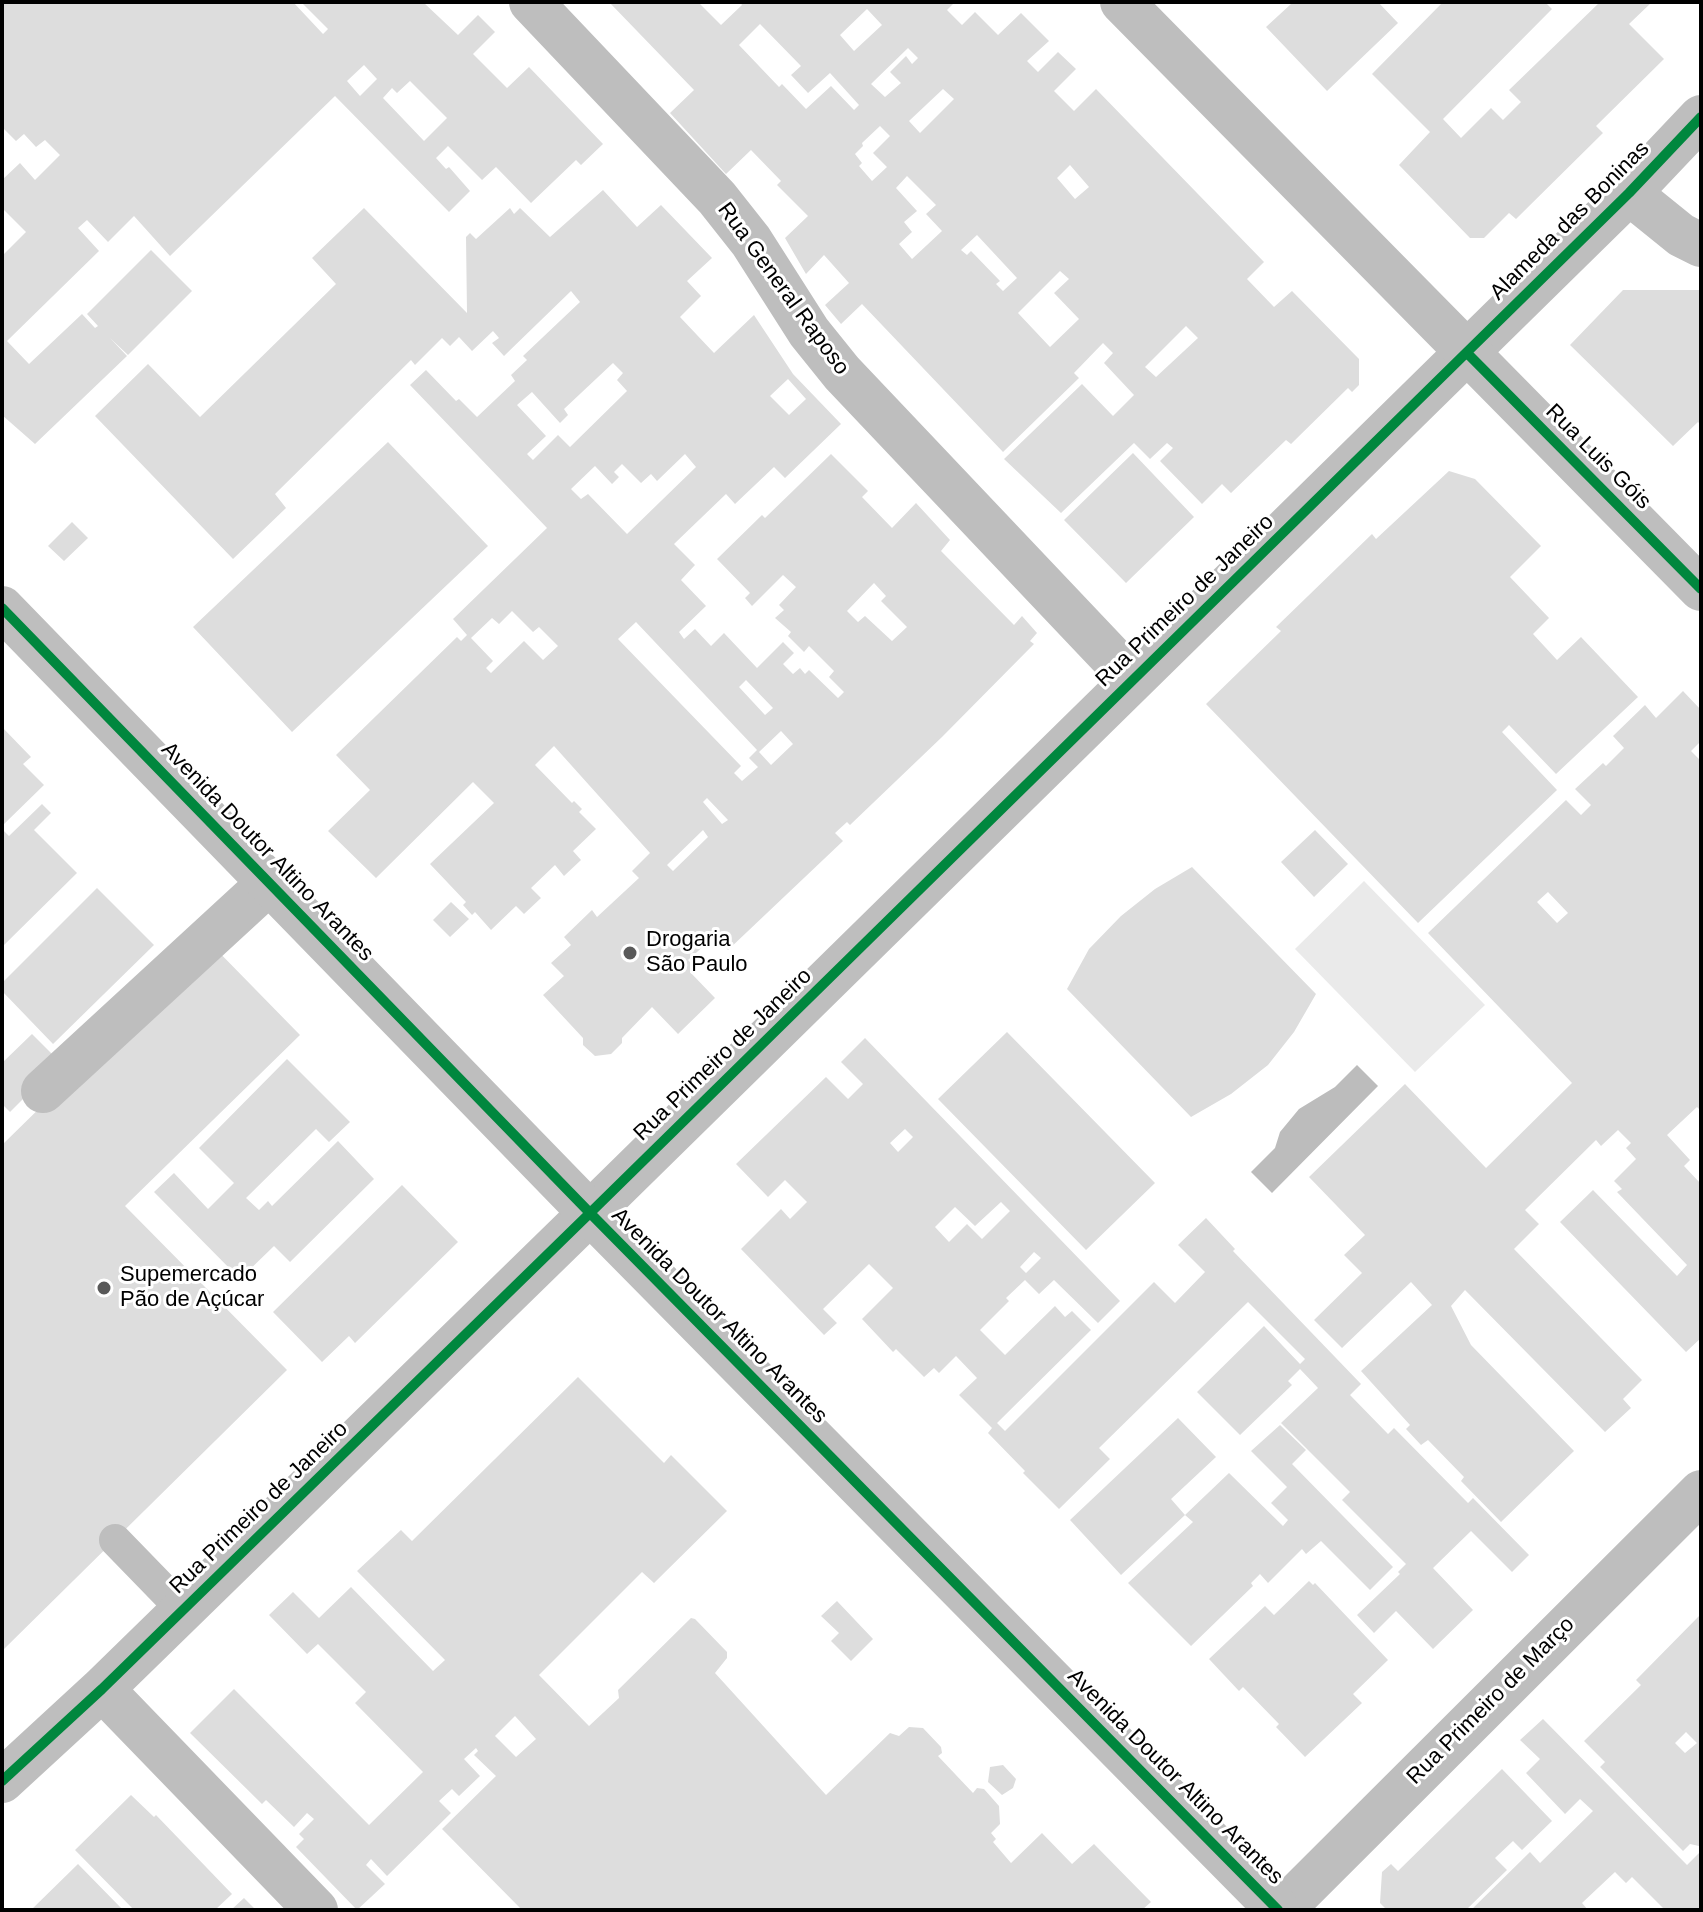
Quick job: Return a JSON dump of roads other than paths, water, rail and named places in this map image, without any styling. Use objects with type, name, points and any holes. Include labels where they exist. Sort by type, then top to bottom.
[{"type":"street","name":"Rua General Raposo","points":[[531,2],[717,198],[751,241],[809,332],[842,373],[1133,680]]},
{"type":"street","name":"Rua Luis Góis","points":[[1122,2],[1701,589]]},
{"type":"street","name":"Alameda das Boninas","points":[[1467,353],[1701,117]]},
{"type":"street","points":[[1629,193],[1681,235],[1701,245]]},
{"type":"street","name":"Rua Primeiro de Janeiro","points":[[2,1781],[102,1689],[1467,353]]},
{"type":"street","name":"Avenida Doutor Altino Arantes","points":[[2,608],[590,1213],[1280,1910]]},
{"type":"street","points":[[43,1091],[269,883]]},
{"type":"street","name":"Rua Primeiro de Março","points":[[1280,1910],[1701,1492]]},
{"type":"street","points":[[102,1689],[316,1910]]},
{"type":"lane","points":[[115,1540],[183,1610]]},
{"type":"place","name":"Drogaria São Paulo","points":[[630,953]]},
{"type":"place","name":"Supemercado Pão de Açúcar","points":[[104,1288]]}]
